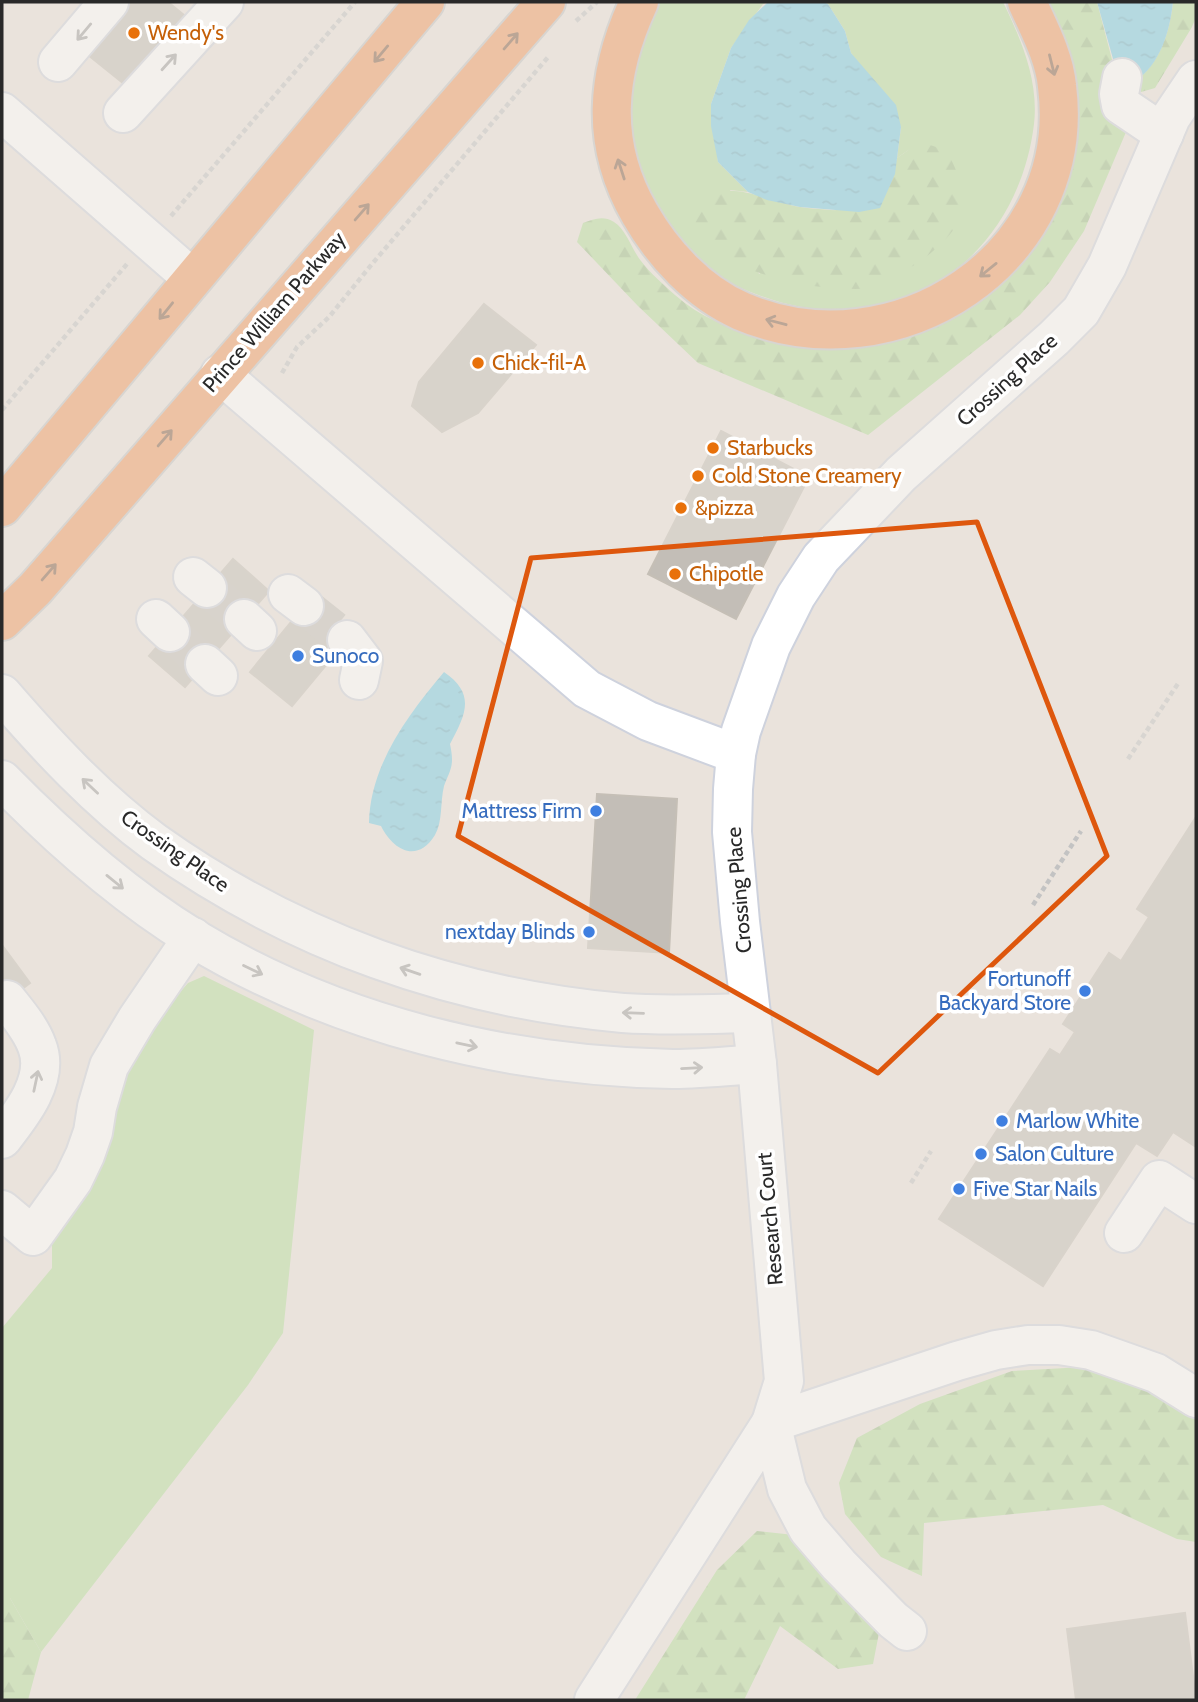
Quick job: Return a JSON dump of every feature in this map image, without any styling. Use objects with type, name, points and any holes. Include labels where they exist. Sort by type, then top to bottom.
[{"type":"highway","points":[[2,507],[425,2]]},
{"type":"highway","points":[[639,2],[627,27],[615,65],[611,116],[619,164],[633,202],[654,237],[674,262],[705,289],[739,310],[778,324],[818,330],[867,327],[930,309],[965,289],[997,263],[1023,233],[1042,198],[1055,162],[1059,123],[1057,84],[1048,46],[1027,2]]},
{"type":"highway","name":"Prince William Parkway","points":[[2,621],[35,589],[220,374],[560,13]]},
{"type":"street","points":[[58,62],[109,2]]},
{"type":"street","points":[[123,113],[224,2]]},
{"type":"street","points":[[1122,78],[1119,94],[1121,105],[1164,134]]},
{"type":"street","name":"Crossing Place","points":[[2,694],[83,780],[154,842],[246,901],[331,943],[418,974],[527,1001],[626,1013],[750,1013],[732,832],[736,754],[741,731],[771,646],[810,573],[901,474],[1081,311],[1107,266],[1171,117],[1196,80]]},
{"type":"street","points":[[2,112],[192,278]]},
{"type":"street","points":[[220,374],[587,689],[648,721],[736,754]]},
{"type":"street","points":[[346,640],[363,661],[359,680]]},
{"type":"street","points":[[2,780],[62,838],[115,882],[193,937],[250,969],[305,994],[395,1027],[534,1059],[674,1069],[757,1064]]},
{"type":"street","points":[[2,1210],[33,1236],[73,1180],[93,1132],[109,1066],[136,1020],[193,937]]},
{"type":"street","points":[[305,994],[331,943]]},
{"type":"street","points":[[2,1139],[22,1114],[35,1091],[39,1049],[7,1000]]},
{"type":"street","name":"Research Court","points":[[594,1700],[771,1423],[784,1381],[757,1064],[750,1013]]},
{"type":"street","points":[[1124,1233],[1159,1180],[1196,1204]]},
{"type":"street","points":[[907,1631],[839,1565],[808,1529],[787,1489],[771,1423],[957,1361],[996,1350],[1028,1345],[1059,1345],[1091,1350],[1156,1373],[1196,1398]]},
{"type":"path","points":[[190,195],[355,2]]},
{"type":"path","points":[[560,13],[597,2]]},
{"type":"path","points":[[282,373],[297,347],[348,296],[555,48]]},
{"type":"path","points":[[2,410],[31,379],[114,277]]},
{"type":"path","points":[[1128,759],[1179,682]]},
{"type":"path","points":[[1033,905],[1081,831]]},
{"type":"path","points":[[911,1182],[931,1151]]},
{"type":"highlighted area","points":[[977,522],[1107,856],[878,1073],[458,836],[531,558]]},
{"type":"green space","points":[[651,2],[768,2],[763,4],[731,48],[711,104],[718,162],[748,192],[730,190],[759,274],[910,149],[897,158],[901,127],[851,53],[845,31],[824,2],[1003,2],[1027,61],[1035,108],[1023,173],[1003,216],[975,252],[941,280],[901,300],[857,309],[810,308],[761,296],[713,273],[678,240],[636,168],[626,91]]},
{"type":"green space","points":[[1048,2],[1097,2],[1129,125],[1084,231],[1050,282],[1020,315],[868,435],[698,363],[638,306],[577,242],[583,223],[598,218],[610,220],[622,230],[641,261],[657,279],[692,308],[712,319],[733,328],[779,340],[846,346],[1042,220]]},
{"type":"green space","points":[[1173,2],[1196,2],[1196,17],[1155,88],[1141,92],[1135,81],[1151,66],[1162,46]]},
{"type":"green space","points":[[926,144],[939,148],[953,162],[965,198],[962,215],[954,230],[927,256],[878,284],[851,289],[798,284],[744,267],[692,239],[690,224],[694,214],[706,198],[717,192],[744,192],[800,207],[859,212],[895,174],[897,158],[910,149]]},
{"type":"green space","points":[[204,976],[314,1030],[283,1333],[248,1385],[41,1652],[10,1598],[2,1598],[2,1328],[52,1268],[52,1238],[138,1041],[188,983]]},
{"type":"green space","points":[[1084,1367],[1149,1387],[1196,1418],[1196,1542],[1177,1539],[1103,1505],[924,1523],[922,1576],[881,1557],[845,1514],[839,1483],[857,1438],[920,1404],[1012,1371]]},
{"type":"green space","points":[[757,1531],[794,1535],[879,1633],[873,1664],[838,1669],[780,1626],[744,1700],[635,1700],[717,1570]]},
{"type":"green space","points":[[2,1598],[10,1598],[41,1652],[28,1700],[2,1700]]},
{"type":"water","points":[[768,2],[828,4],[845,31],[851,53],[896,105],[901,127],[895,174],[880,208],[859,212],[800,207],[767,200],[748,192],[718,162],[711,126],[711,104],[731,48],[749,20]]},
{"type":"water","points":[[1097,2],[1173,2],[1169,24],[1157,57],[1135,81],[1117,73]]},
{"type":"water","points":[[444,672],[461,688],[464,714],[450,744],[452,764],[444,786],[438,830],[421,849],[406,850],[392,842],[381,826],[369,823],[371,802],[376,781],[393,742]]},
{"type":"building","name":"Wendy's","points":[[121,2],[168,2],[185,16],[128,87],[82,50]]},
{"type":"building","name":"Chick-fil-A","points":[[484,304],[536,345],[478,413],[442,432],[412,406],[419,382]]},
{"type":"building","points":[[721,431],[809,477],[736,619],[648,574]]},
{"type":"building","points":[[233,559],[269,591],[185,687],[149,656]]},
{"type":"building","name":"Sunoco","points":[[310,599],[352,634],[292,706],[250,672]]},
{"type":"building","points":[[597,794],[677,799],[669,953],[588,948]]},
{"type":"building","points":[[1196,817],[1196,1147],[1173,1132],[1157,1156],[1136,1143],[1043,1286],[939,1219],[1050,1049],[1060,1055],[1075,1032],[1063,1024],[1109,953],[1121,961],[1149,917],[1137,909]]},
{"type":"building","points":[[2,945],[30,983],[2,1004]]},
{"type":"building","points":[[1185,1613],[1196,1700],[1076,1700],[1067,1629]]},
{"type":"tunnel","points":[[207,588],[244,619]]},
{"type":"tunnel","points":[[304,606],[347,640]]},
{"type":"tunnel","points":[[170,632],[205,664]]},
{"type":"place","name":"Wendy's","points":[[134,33]]},
{"type":"place","name":"Chick-fil-A","points":[[478,363]]},
{"type":"place","name":"Starbucks","points":[[713,448]]},
{"type":"place","name":"Cold Stone Creamery","points":[[698,476]]},
{"type":"place","name":"&pizza","points":[[681,508]]},
{"type":"place","name":"Chipotle","points":[[675,574]]},
{"type":"place","name":"Sunoco","points":[[298,656]]},
{"type":"place","name":"Mattress Firm","points":[[596,811]]},
{"type":"place","name":"nextday Blinds","points":[[589,932]]},
{"type":"place","name":"Fortunoff Backyard Store","points":[[1085,991]]},
{"type":"place","name":"Marlow White","points":[[1002,1121]]},
{"type":"place","name":"Salon Culture","points":[[981,1154]]},
{"type":"place","name":"Five Star Nails","points":[[959,1189]]}]
